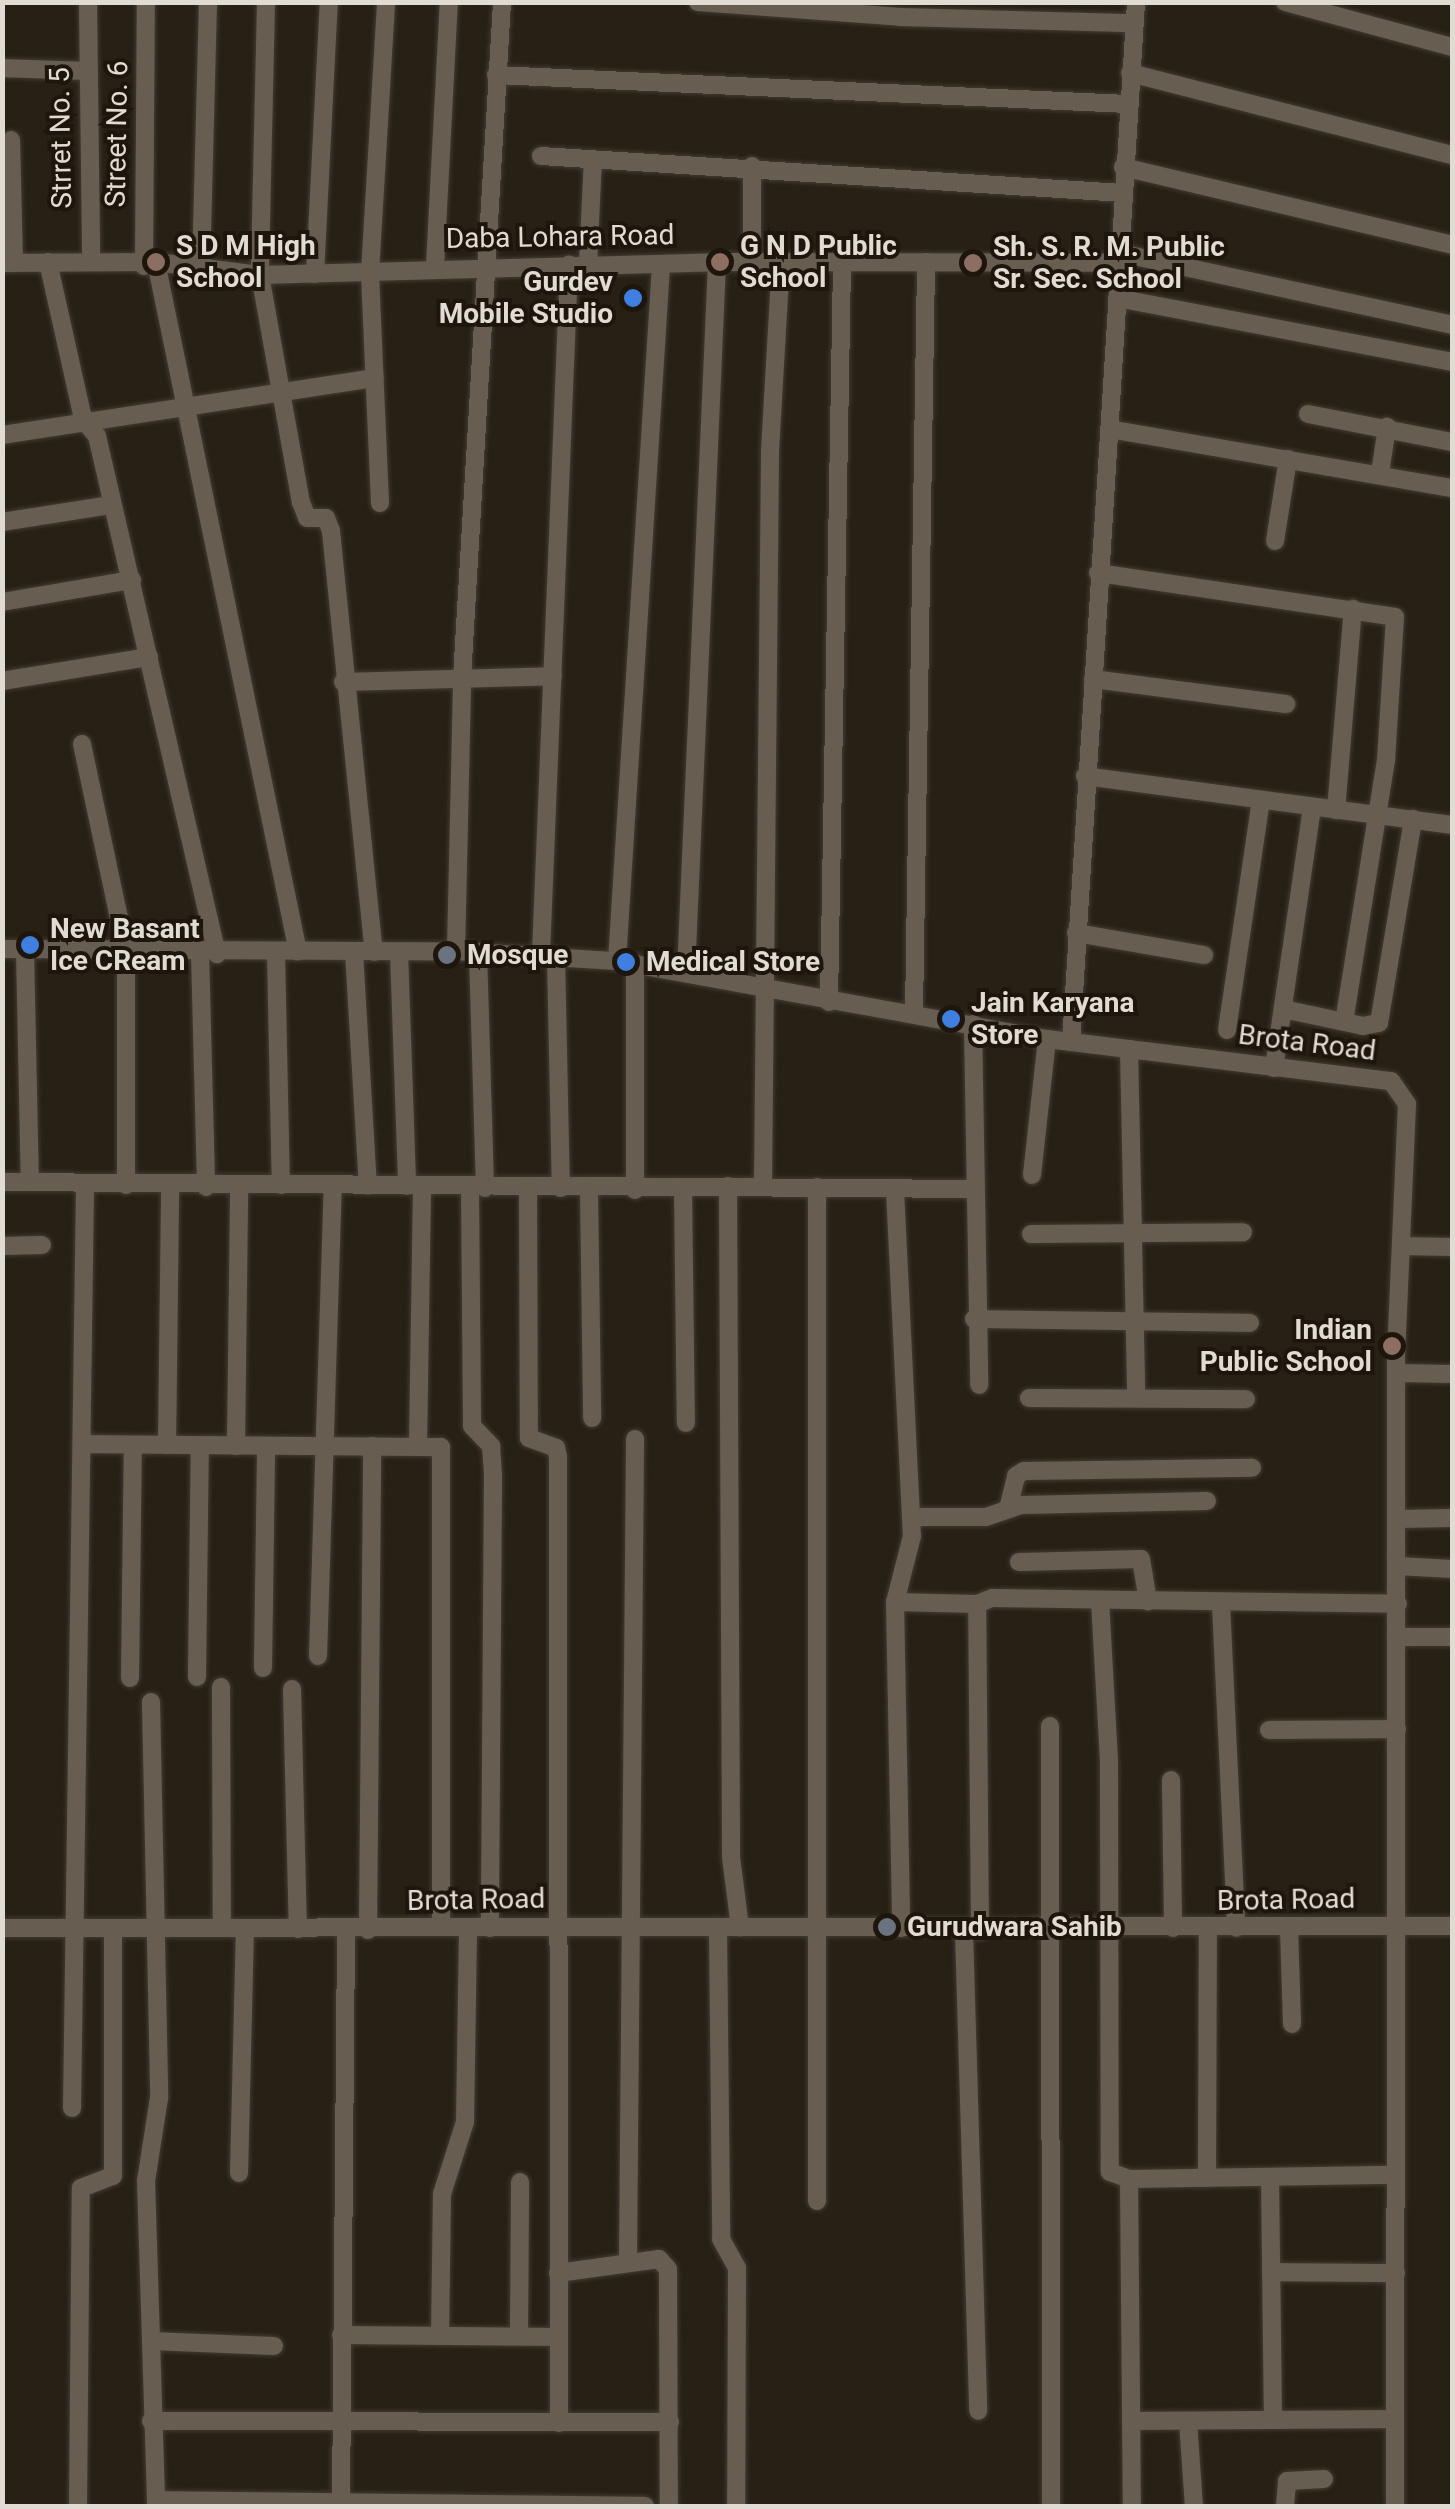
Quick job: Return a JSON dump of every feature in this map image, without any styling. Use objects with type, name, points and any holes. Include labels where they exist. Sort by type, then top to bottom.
[{"type":"street","name":"Street No. 6","points":[[146,2],[150,264],[254,714],[298,952]]},
{"type":"street","points":[[201,270],[208,2]]},
{"type":"street","points":[[266,2],[260,275],[305,514],[326,518],[332,531],[343,682],[374,952]]},
{"type":"street","points":[[315,274],[328,2]]},
{"type":"street","points":[[380,503],[370,273],[386,2]]},
{"type":"street","points":[[435,266],[449,2]]},
{"type":"street","points":[[456,951],[462,678],[482,267],[502,2]]},
{"type":"street","points":[[698,2],[900,18],[1135,23]]},
{"type":"street","points":[[1071,1042],[1120,258],[1126,104],[1136,2]]},
{"type":"street","points":[[1285,2],[1313,6],[1452,47]]},
{"type":"street","name":"Strret No. 5","points":[[88,8],[91,262]]},
{"type":"street","points":[[2,68],[88,71]]},
{"type":"street","points":[[1130,72],[1452,155]]},
{"type":"street","points":[[496,75],[1126,104]]},
{"type":"street","points":[[8,263],[11,140]]},
{"type":"street","points":[[541,156],[752,166],[1122,193]]},
{"type":"street","points":[[561,1188],[548,955],[553,676],[579,264],[593,158]]},
{"type":"street","points":[[752,166],[752,262]]},
{"type":"street","points":[[1123,167],[1452,245]]},
{"type":"street","name":"Daba Lohara Road","points":[[8,263],[150,264],[260,275],[370,273],[435,266],[1120,258],[1452,325]]},
{"type":"street","points":[[48,262],[84,419],[97,436],[110,505],[132,580],[209,953],[206,1186]]},
{"type":"street","points":[[686,972],[717,262]]},
{"type":"street","points":[[763,1186],[760,988],[770,451],[781,262]]},
{"type":"street","points":[[829,1002],[842,262]]},
{"type":"street","points":[[914,1013],[926,262]]},
{"type":"street","points":[[635,1190],[626,962],[661,264]]},
{"type":"street","points":[[1117,298],[1452,362]]},
{"type":"street","points":[[2,434],[375,378]]},
{"type":"street","points":[[1308,414],[1452,442]]},
{"type":"street","points":[[1380,473],[1388,428]]},
{"type":"street","points":[[1109,429],[1452,488]]},
{"type":"street","points":[[1275,541],[1288,459]]},
{"type":"street","points":[[2,522],[110,505]]},
{"type":"street","points":[[1098,573],[1353,609],[1396,619],[1378,814],[1344,1022]]},
{"type":"street","points":[[2,602],[132,580]]},
{"type":"street","points":[[1336,810],[1353,609]]},
{"type":"street","points":[[2,681],[149,658]]},
{"type":"street","points":[[343,682],[553,676]]},
{"type":"street","points":[[1092,679],[1286,704]]},
{"type":"street","points":[[82,744],[126,951],[126,1186]]},
{"type":"street","points":[[1085,776],[1452,825]]},
{"type":"street","points":[[1227,1030],[1262,800]]},
{"type":"street","points":[[1274,1068],[1312,808]]},
{"type":"street","points":[[1283,1009],[1344,1022],[1379,1022],[1413,819]]},
{"type":"street","points":[[1076,933],[1204,955]]},
{"type":"street","name":"Brota Road","points":[[2,949],[209,953],[456,951],[626,962],[1047,1039],[1400,1087],[1407,1104],[1396,1373],[1400,1637],[1396,1926],[1050,1931],[740,1926],[442,1926],[346,1931],[2,1928]]},
{"type":"street","points":[[25,950],[30,1182]]},
{"type":"street","points":[[354,952],[368,1186]]},
{"type":"street","points":[[398,952],[414,1186],[418,1444]]},
{"type":"street","points":[[478,952],[472,1426],[491,1446],[493,1476],[490,1928]]},
{"type":"street","points":[[276,953],[280,1184]]},
{"type":"street","points":[[973,1024],[974,1319],[979,1385]]},
{"type":"street","points":[[1032,1175],[1047,1039]]},
{"type":"street","points":[[1129,1049],[1136,1397]]},
{"type":"street","points":[[2,1182],[590,1190],[728,1186],[973,1189]]},
{"type":"street","points":[[72,2108],[72,1928],[86,1444],[85,1184]]},
{"type":"street","points":[[168,1445],[170,1186]]},
{"type":"street","points":[[236,1446],[239,1186]]},
{"type":"street","points":[[318,1656],[333,1186]]},
{"type":"street","points":[[728,1186],[731,1857],[740,1926]]},
{"type":"street","points":[[817,1187],[818,2201]]},
{"type":"street","points":[[528,1188],[530,1438],[556,1448],[558,1457],[559,2423]]},
{"type":"street","points":[[682,1189],[686,1423]]},
{"type":"street","points":[[590,1190],[592,1418]]},
{"type":"street","points":[[895,1190],[912,1518],[894,1602],[901,1928]]},
{"type":"street","points":[[1031,1234],[1244,1232]]},
{"type":"street","points":[[2,1246],[42,1245]]},
{"type":"street","points":[[1401,1246],[1452,1247]]},
{"type":"street","points":[[974,1319],[1250,1323]]},
{"type":"street","points":[[1396,1373],[1452,1374]]},
{"type":"street","points":[[1030,1398],[1246,1400]]},
{"type":"street","points":[[628,2261],[635,1927],[635,1438]]},
{"type":"street","points":[[86,1444],[418,1444],[442,1449],[442,1926]]},
{"type":"street","points":[[130,1678],[133,1446]]},
{"type":"street","points":[[197,1677],[200,1446]]},
{"type":"street","points":[[368,1930],[372,1446]]},
{"type":"street","points":[[263,1668],[266,1447]]},
{"type":"street","points":[[1008,1509],[1016,1476],[1024,1472],[1252,1468]]},
{"type":"street","points":[[912,1518],[986,1517],[1008,1509],[1207,1500]]},
{"type":"street","points":[[1398,1519],[1452,1518]]},
{"type":"street","points":[[1019,1562],[1141,1559],[1148,1601]]},
{"type":"street","points":[[1398,1566],[1452,1569]]},
{"type":"street","points":[[1100,1600],[1110,1930],[1110,2172],[1130,2178],[1395,2174]]},
{"type":"street","points":[[894,1602],[1398,1604]]},
{"type":"street","points":[[977,1604],[972,1931],[978,2411]]},
{"type":"street","points":[[1221,1604],[1236,1928]]},
{"type":"street","points":[[1400,1637],[1452,1637]]},
{"type":"street","points":[[221,1687],[222,1928]]},
{"type":"street","points":[[292,1689],[298,1929]]},
{"type":"street","points":[[150,1702],[159,2098],[146,2181],[156,2503],[646,2506]]},
{"type":"street","points":[[1050,1726],[1051,2506]]},
{"type":"street","points":[[1270,1730],[1397,1729]]},
{"type":"street","points":[[1171,1780],[1173,1928]]},
{"type":"street","points":[[1395,2506],[1396,1926],[1452,1926]]},
{"type":"street","points":[[440,2336],[442,2194],[465,2122],[468,1927]]},
{"type":"street","points":[[718,1928],[721,2239],[738,2268],[736,2506]]},
{"type":"street","points":[[1289,1928],[1292,2024]]},
{"type":"street","points":[[1207,2178],[1208,1929]]},
{"type":"street","points":[[78,2506],[82,2188],[113,2176],[112,1930]]},
{"type":"street","points":[[240,2173],[245,1930]]},
{"type":"street","points":[[341,2502],[346,1931]]},
{"type":"street","points":[[1270,2177],[1273,2419]]},
{"type":"street","points":[[1130,2178],[1132,2506]]},
{"type":"street","points":[[518,2336],[520,2182]]},
{"type":"street","points":[[558,2273],[659,2259],[668,2270],[669,2506]]},
{"type":"street","points":[[1271,2272],[1396,2273]]},
{"type":"street","points":[[340,2335],[560,2336]]},
{"type":"street","points":[[151,2341],[274,2346]]},
{"type":"street","points":[[1131,2422],[1395,2419]]},
{"type":"street","points":[[1188,2420],[1194,2506]]},
{"type":"street","points":[[151,2421],[341,2425],[670,2422]]},
{"type":"street","points":[[1285,2506],[1287,2482],[1324,2479]]},
{"type":"place","name":"S D M High School","points":[[156,262]]},
{"type":"place","name":"G N D Public School","points":[[720,262]]},
{"type":"place","name":"Sh. S. R. M. Public Sr. Sec. School","points":[[973,263]]},
{"type":"place","name":"Gurdev Mobile Studio","points":[[633,298]]},
{"type":"place","name":"New Basant Ice CReam","points":[[30,945]]},
{"type":"place","name":"Mosque","points":[[447,955]]},
{"type":"place","name":"Medical Store","points":[[626,962]]},
{"type":"place","name":"Jain Karyana Store","points":[[951,1019]]},
{"type":"place","name":"Indian Public School","points":[[1392,1346]]},
{"type":"place","name":"Gurudwara Sahib","points":[[887,1927]]}]
